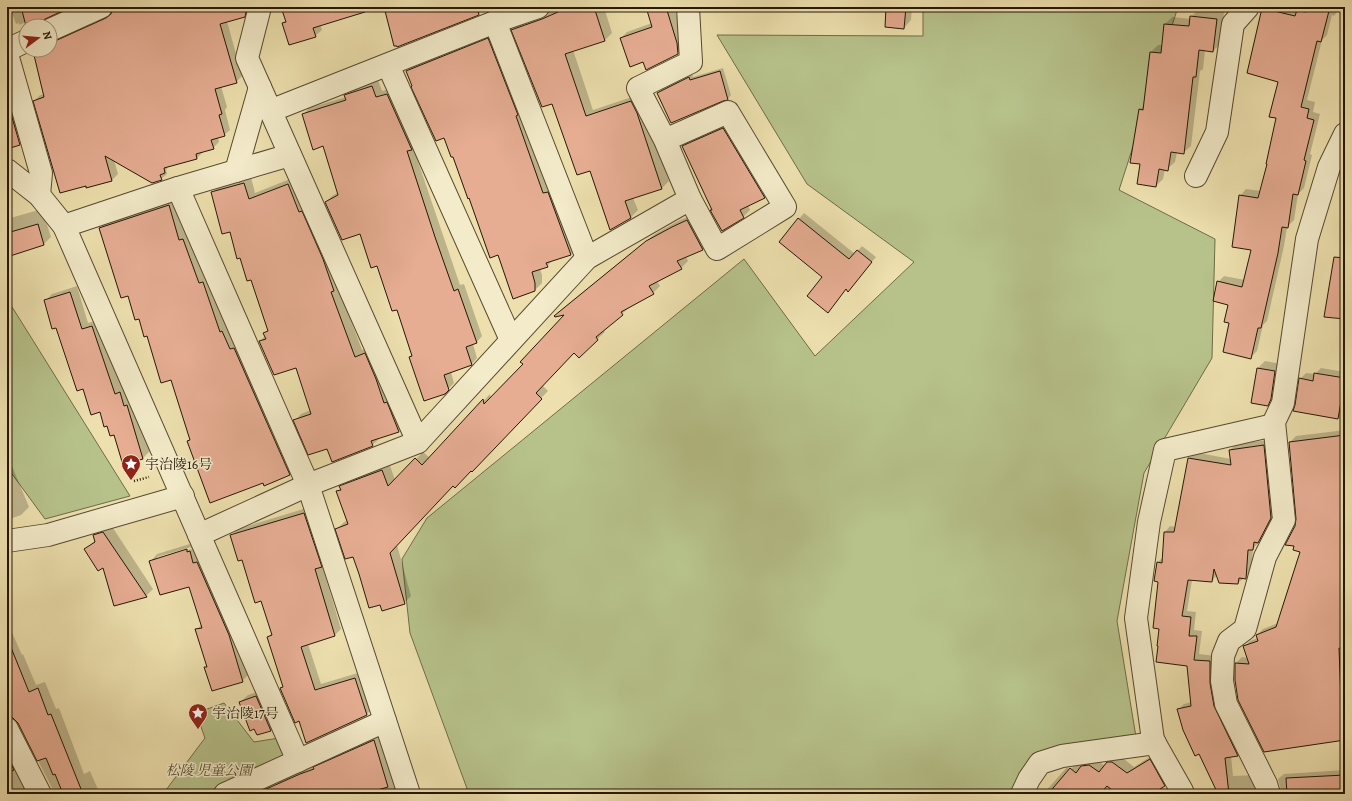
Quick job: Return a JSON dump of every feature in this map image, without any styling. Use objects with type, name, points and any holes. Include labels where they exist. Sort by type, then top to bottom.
[{"type":"street","points":[[58,26],[101,7]]},
{"type":"street","points":[[260,7],[247,58],[418,442]]},
{"type":"street","points":[[270,111],[495,22],[538,7]]},
{"type":"street","points":[[666,140],[728,112],[785,207],[716,249],[690,199],[666,140],[638,88],[691,62],[688,7]]},
{"type":"street","points":[[1196,176],[1216,132],[1233,24],[1248,7]]},
{"type":"street","points":[[495,22],[587,258]]},
{"type":"street","points":[[7,50],[18,45]]},
{"type":"street","points":[[7,54],[41,174],[39,195]]},
{"type":"street","points":[[388,65],[511,340]]},
{"type":"street","points":[[236,171],[260,87]]},
{"type":"street","points":[[1269,794],[1266,784],[1226,704],[1222,681],[1223,656],[1229,641],[1245,629],[1265,557],[1284,520],[1274,422],[1283,403],[1307,240],[1329,167],[1345,134]]},
{"type":"street","points":[[64,226],[178,188],[290,155]]},
{"type":"street","points":[[7,170],[39,195],[64,226],[298,761]]},
{"type":"street","points":[[178,188],[308,485],[409,794]]},
{"type":"street","points":[[199,535],[308,485],[418,442],[587,258],[690,199]]},
{"type":"street","points":[[1180,794],[1182,791],[1153,740],[1136,618],[1149,522],[1165,450],[1274,425]]},
{"type":"street","points":[[7,541],[48,536],[183,496]]},
{"type":"street","points":[[225,794],[385,721]]},
{"type":"street","points":[[7,729],[40,794]]},
{"type":"street","points":[[1022,794],[1029,779],[1040,763],[1062,756],[1155,744]]},
{"type":"green space","points":[[923,7],[1180,7],[1177,10],[1119,190],[1215,239],[1212,358],[1144,473],[1117,621],[1136,737],[1029,770],[1016,794],[469,794],[410,633],[402,559],[427,518],[744,259],[815,356],[914,262],[807,184],[717,35],[923,36]]},
{"type":"green space","points":[[7,300],[130,496],[45,519],[7,467]]},
{"type":"green space","name":"松陵 児童公園","points":[[224,703],[254,742],[279,738],[288,759],[213,794],[163,794],[205,738],[196,713]]},
{"type":"building","points":[[21,7],[71,7],[47,18],[24,18]]},
{"type":"building","points":[[113,7],[247,7],[245,17],[220,24],[237,83],[215,89],[222,114],[219,115],[225,136],[211,140],[214,149],[196,154],[197,159],[164,168],[165,173],[160,175],[162,180],[152,183],[105,156],[112,181],[60,193],[33,101],[44,97],[35,58],[58,58],[58,40],[106,18],[111,14]]},
{"type":"building","points":[[281,7],[365,7],[365,12],[313,28],[316,37],[289,45],[282,23],[286,22]]},
{"type":"building","points":[[384,7],[477,7],[479,15],[397,47],[394,46]]},
{"type":"building","points":[[570,7],[594,7],[605,41],[565,54],[586,116],[631,101],[637,113],[662,189],[625,201],[631,218],[610,230],[590,171],[577,175],[552,104],[542,107],[511,30]]},
{"type":"building","points":[[646,7],[666,7],[677,43],[678,54],[646,70],[643,62],[630,67],[620,38],[652,27]]},
{"type":"building","points":[[886,7],[906,7],[904,29],[885,27]]},
{"type":"building","points":[[1307,7],[1330,7],[1321,42],[1317,41],[1301,107],[1309,109],[1307,118],[1314,120],[1304,160],[1306,161],[1298,195],[1293,194],[1288,228],[1282,227],[1278,253],[1261,328],[1258,328],[1251,359],[1223,352],[1229,323],[1224,322],[1228,305],[1213,301],[1217,281],[1242,287],[1251,250],[1232,247],[1239,195],[1258,198],[1267,164],[1276,118],[1269,117],[1278,82],[1247,73],[1262,8],[1295,16],[1297,10],[1306,12]]},
{"type":"building","points":[[1190,16],[1217,19],[1213,52],[1199,50],[1196,77],[1193,77],[1184,154],[1171,152],[1168,171],[1159,169],[1156,187],[1137,184],[1140,164],[1130,163],[1139,109],[1143,110],[1150,52],[1161,53],[1164,24],[1189,26]]},
{"type":"building","points":[[488,38],[518,115],[516,116],[543,193],[548,192],[571,255],[546,263],[548,267],[532,272],[535,283],[535,291],[513,299],[498,255],[490,258],[453,157],[451,157],[444,138],[436,141],[411,87],[412,86],[406,71]]},
{"type":"building","points":[[720,71],[728,100],[671,123],[657,93],[689,77],[690,80]]},
{"type":"building","points":[[372,86],[376,97],[387,94],[412,150],[407,151],[435,237],[454,291],[458,289],[477,343],[466,347],[472,365],[444,375],[449,390],[445,394],[424,401],[409,357],[412,356],[397,310],[392,311],[377,266],[371,268],[360,234],[342,240],[325,202],[338,195],[323,146],[313,150],[302,114],[346,100],[344,95]]},
{"type":"building","points":[[9,107],[20,145],[7,149],[7,108]]},
{"type":"building","points":[[723,128],[765,198],[740,210],[744,218],[722,231],[710,210],[712,210],[682,146]]},
{"type":"building","points":[[244,183],[249,199],[288,184],[299,212],[302,211],[323,259],[334,291],[331,292],[355,357],[365,353],[384,403],[387,402],[399,432],[371,441],[373,446],[332,462],[327,449],[308,455],[293,420],[311,414],[296,368],[274,375],[259,341],[266,339],[263,333],[268,331],[251,280],[247,281],[240,258],[237,259],[230,232],[222,234],[211,192]]},
{"type":"building","points":[[169,205],[179,240],[183,239],[199,283],[203,282],[220,332],[222,331],[230,349],[234,348],[290,475],[264,486],[263,483],[210,503],[187,441],[190,440],[171,380],[161,383],[147,336],[144,337],[139,319],[135,320],[128,296],[121,298],[99,228]]},
{"type":"building","points":[[798,218],[849,259],[857,250],[872,262],[848,292],[846,289],[828,313],[807,296],[822,277],[779,242]]},
{"type":"building","points":[[687,220],[703,250],[677,261],[682,269],[649,286],[654,294],[621,312],[623,315],[596,337],[598,340],[579,358],[574,353],[536,393],[542,399],[472,472],[471,471],[455,488],[453,486],[390,553],[405,604],[382,611],[380,605],[369,608],[353,557],[345,559],[335,529],[348,524],[336,491],[341,490],[339,486],[382,470],[388,486],[415,458],[422,465],[483,399],[484,404],[523,364],[520,362],[564,315],[554,316],[646,241]]},
{"type":"building","points":[[38,224],[44,245],[7,257],[7,233]]},
{"type":"building","points":[[1334,257],[1345,258],[1345,319],[1324,317]]},
{"type":"building","points":[[70,292],[82,329],[92,326],[115,394],[120,392],[124,406],[127,405],[143,459],[123,465],[114,435],[110,436],[107,426],[104,427],[100,412],[91,415],[83,389],[77,391],[56,328],[52,329],[44,300]]},
{"type":"building","points":[[1257,368],[1275,371],[1271,399],[1268,406],[1251,403]]},
{"type":"building","points":[[1314,373],[1345,378],[1338,419],[1293,411],[1299,378],[1313,381]]},
{"type":"building","points":[[1345,435],[1345,650],[1339,648],[1341,700],[1345,700],[1345,740],[1264,752],[1238,700],[1235,680],[1235,663],[1249,664],[1243,646],[1258,641],[1256,635],[1276,627],[1300,552],[1293,550],[1294,546],[1285,545],[1295,526],[1296,519],[1289,442]]},
{"type":"building","points":[[1264,445],[1271,518],[1258,543],[1254,542],[1253,550],[1248,550],[1246,579],[1239,578],[1238,584],[1219,583],[1214,569],[1212,582],[1188,580],[1182,616],[1191,617],[1189,636],[1197,636],[1194,660],[1210,661],[1210,683],[1214,706],[1238,756],[1225,758],[1229,794],[1218,794],[1199,754],[1195,756],[1183,730],[1177,709],[1191,706],[1187,666],[1156,662],[1159,629],[1153,628],[1158,582],[1154,581],[1157,562],[1162,563],[1164,532],[1174,532],[1188,458],[1231,465],[1229,450]]},
{"type":"building","points":[[304,513],[322,567],[315,569],[335,636],[301,647],[315,690],[355,678],[367,715],[306,743],[299,721],[295,723],[280,688],[283,687],[267,637],[272,635],[261,601],[255,603],[242,560],[238,561],[230,535]]},
{"type":"building","points":[[103,532],[147,597],[114,606],[103,568],[98,571],[84,549],[95,542],[93,535]]},
{"type":"building","points":[[187,549],[187,552],[190,551],[193,563],[197,562],[229,635],[243,682],[212,691],[204,667],[207,667],[195,629],[202,628],[189,587],[160,595],[149,561]]},
{"type":"building","points":[[7,640],[29,692],[38,688],[48,715],[51,714],[83,794],[63,794],[55,774],[53,775],[46,758],[37,761],[18,723],[13,718],[7,717]]},
{"type":"building","points":[[256,696],[271,731],[257,735],[254,729],[250,731],[239,702]]},
{"type":"building","points":[[374,740],[388,787],[363,794],[255,794],[314,769],[313,767]]},
{"type":"building","points":[[7,757],[14,770],[7,773]]},
{"type":"building","points":[[1150,759],[1165,786],[1152,794],[1117,794],[1107,786],[1100,794],[1048,794],[1070,768],[1076,773],[1081,766],[1089,765],[1099,772],[1107,762],[1112,762],[1127,773]]},
{"type":"building","points":[[1345,775],[1345,794],[1287,794],[1286,778]]},
{"type":"place","name":"宇治陵16号","points":[[131,481]]},
{"type":"place","name":"宇治陵17号","points":[[198,730]]}]
